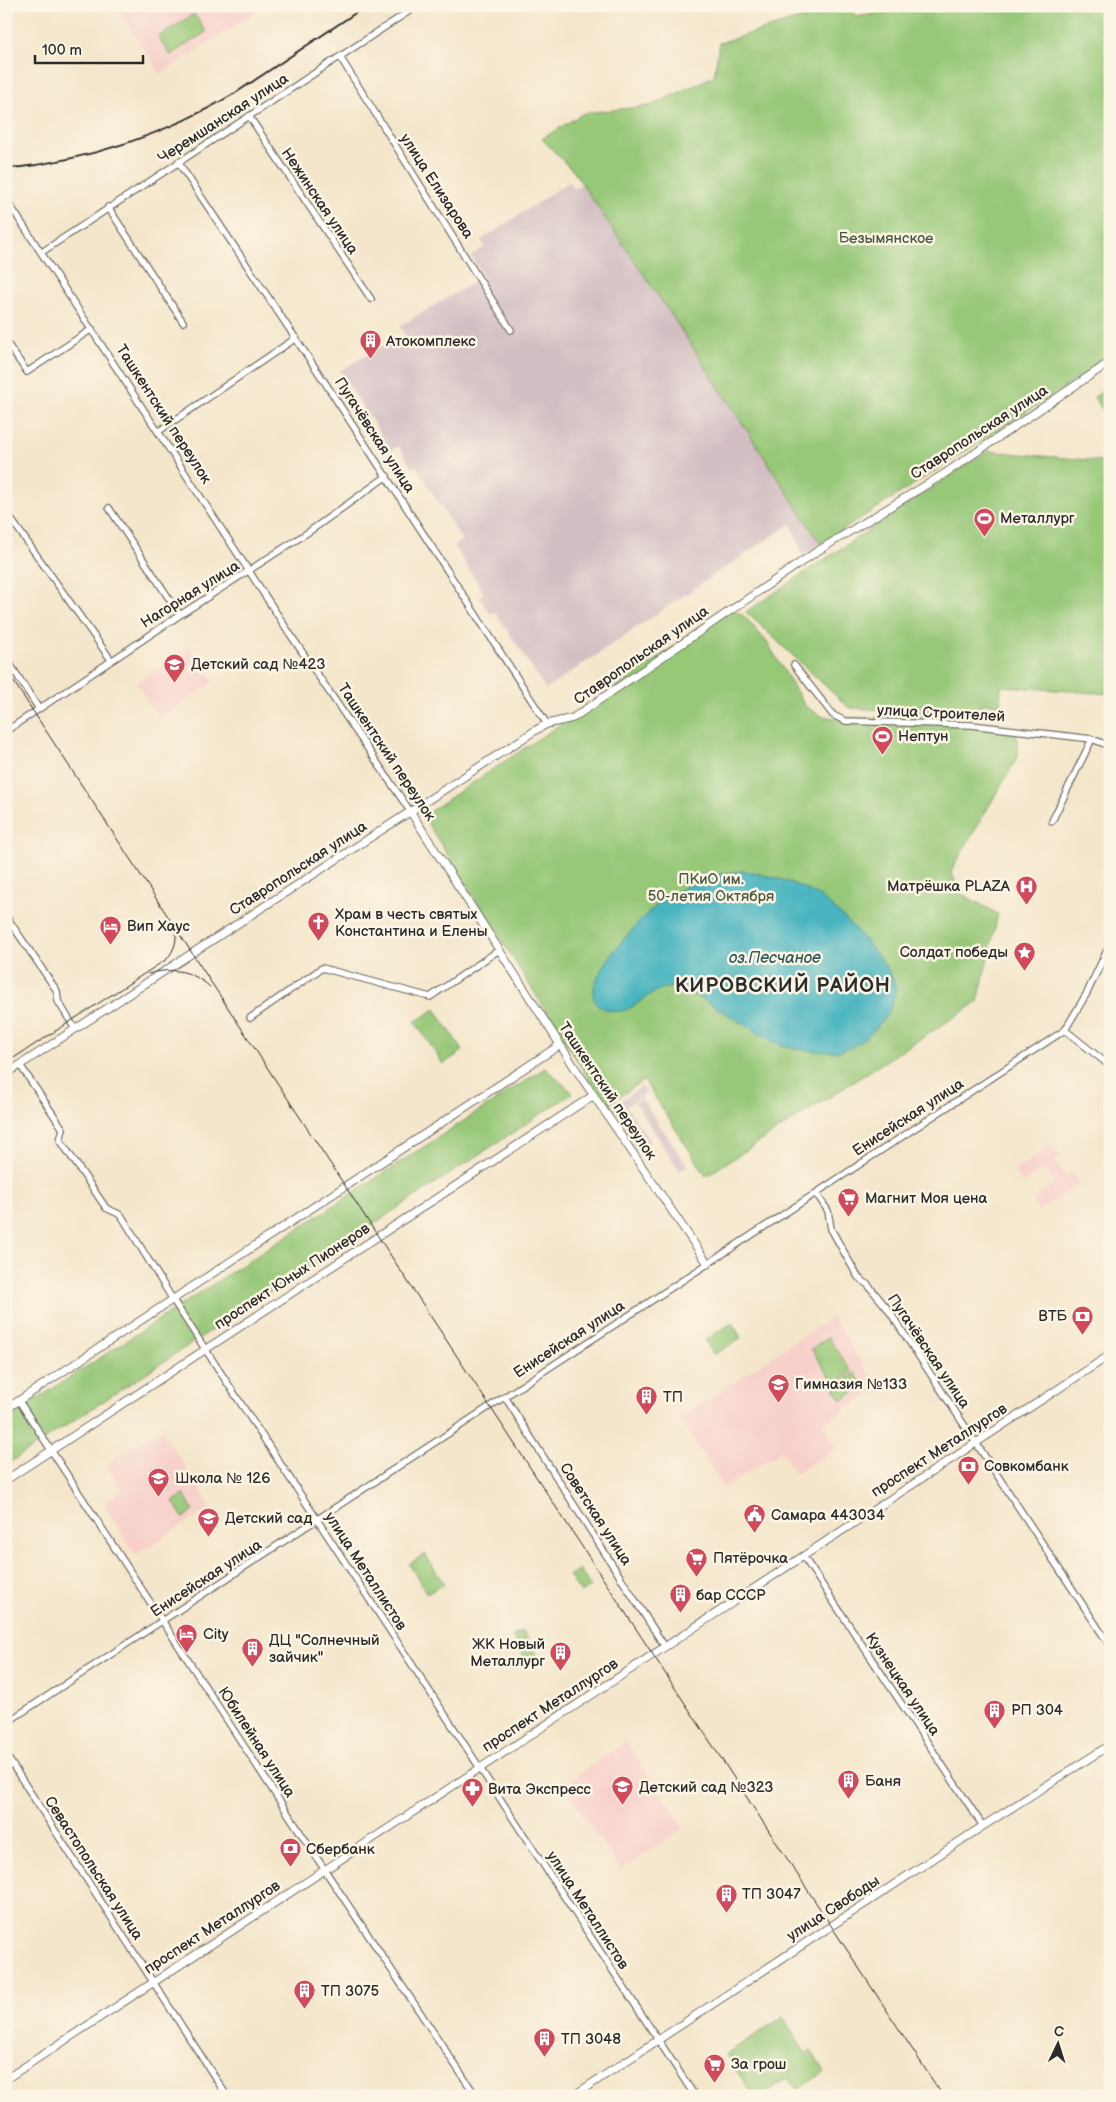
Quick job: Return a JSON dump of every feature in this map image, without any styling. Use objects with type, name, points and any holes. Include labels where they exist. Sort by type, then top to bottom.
[{"type":"street","name":"Черемшанская улица","points":[[43,254],[108,207],[417,6]]},
{"type":"street","name":"улица Елизарова","points":[[340,57],[512,330]]},
{"type":"street","name":"Нежинская улица","points":[[249,116],[370,299]]},
{"type":"street","name":"Пугачёвская улица","points":[[178,162],[387,476],[547,724]]},
{"type":"street","name":"Ташкентский переулок","points":[[6,199],[249,571],[410,811],[560,1044],[708,1264]]},
{"type":"street","points":[[108,207],[183,322]]},
{"type":"street","points":[[6,342],[27,372],[92,329]]},
{"type":"street","points":[[159,431],[296,338]]},
{"type":"street","name":"Ставропольская улица","points":[[6,1074],[536,730],[547,724],[573,718],[816,552],[944,474],[1110,362]]},
{"type":"street","name":"Нагорная улица","points":[[6,731],[40,710],[111,660],[310,531],[387,476]]},
{"type":"street","points":[[109,508],[180,615]]},
{"type":"street","points":[[6,512],[111,660]]},
{"type":"street","points":[[6,658],[40,710]]},
{"type":"street","name":"улица Строителей","points":[[794,665],[833,715],[845,721],[971,726],[1092,739],[1110,746]]},
{"type":"street","points":[[1052,821],[1092,739]]},
{"type":"street","points":[[6,916],[57,991],[58,1001],[75,1029]]},
{"type":"street","name":"Енисейская улица","points":[[6,1723],[1065,1030],[1087,993],[1110,944]]},
{"type":"street","points":[[250,1018],[322,968],[430,997],[499,950]]},
{"type":"street","points":[[1065,1030],[1110,1066]]},
{"type":"street","points":[[6,1410],[560,1044]]},
{"type":"street","name":"улица Металлистов","points":[[20,1065],[63,1129],[60,1140],[106,1208],[121,1215],[173,1300],[695,2096]]},
{"type":"street","name":"проспект Юных Пионеров","points":[[6,1480],[594,1095]]},
{"type":"street","name":"Пугачёвская улица","points":[[816,1193],[828,1211],[831,1229],[858,1277],[868,1285],[887,1308],[1110,1646]]},
{"type":"street","name":"проспект Металлургов","points":[[6,2079],[1110,1355]]},
{"type":"street","name":"Советская улица","points":[[505,1397],[664,1647]]},
{"type":"street","name":"Юбилейная улица","points":[[19,1401],[325,1870],[476,2096]]},
{"type":"street","name":"Кузнецкая улица","points":[[804,1556],[983,1826]]},
{"type":"street","name":"улица Свободы","points":[[573,2096],[983,1826],[1110,1745]]},
{"type":"street","name":"Севастопольская улица","points":[[6,1755],[228,2096]]},
{"type":"street","points":[[6,2087],[12,2096]]},
{"type":"shaded area","points":[[116,6],[266,6],[160,74]]},
{"type":"shaded area","points":[[569,182],[574,189],[582,184],[680,328],[821,544],[803,556],[791,523],[546,689],[495,612],[491,614],[479,597],[484,593],[454,546],[462,540],[416,466],[412,468],[399,446],[391,450],[340,371],[389,342],[407,338],[400,326],[483,277],[471,256],[485,247],[481,240]]},
{"type":"shaded area","name":"Детский сад №423","points":[[190,647],[213,682],[159,718],[136,683]]},
{"type":"shaded area","points":[[642,1086],[646,1093],[621,1110],[627,1107],[650,1141],[637,1151],[631,1143],[638,1138],[636,1135],[628,1140],[619,1126],[627,1121],[621,1111],[617,1113],[612,1107]]},
{"type":"shaded area","points":[[641,1098],[688,1166],[680,1171],[635,1102]]},
{"type":"shaded area","points":[[1053,1145],[1061,1157],[1055,1160],[1066,1176],[1072,1173],[1079,1184],[1039,1211],[1032,1199],[1055,1183],[1045,1168],[1022,1183],[1014,1171]]},
{"type":"shaded area","name":"Гимназия №133","points":[[832,1317],[879,1388],[823,1424],[837,1447],[796,1474],[781,1451],[724,1488],[680,1418]]},
{"type":"shaded area","name":"Школа № 126","points":[[161,1429],[211,1507],[135,1555],[103,1503],[122,1491],[106,1464]]},
{"type":"shaded area","name":"Детский сад №323","points":[[626,1742],[684,1827],[621,1870],[563,1785]]},
{"type":"green space","name":"Безымянское","points":[[924,6],[1110,6],[1110,358],[821,544],[680,328],[574,172],[542,139],[584,113],[650,106],[714,76],[719,43],[789,22],[850,7],[856,17]]},
{"type":"green space","points":[[194,14],[206,32],[170,55],[158,37]]},
{"type":"green space","points":[[1110,387],[1110,421],[1094,397]]},
{"type":"green space","name":"Металлург","points":[[987,451],[1110,462],[1110,694],[1001,686],[1000,705],[983,703],[982,715],[849,708],[746,612]]},
{"type":"green space","name":"ПКиО им. 50-летия Октября","points":[[728,607],[743,615],[767,642],[805,706],[821,716],[835,718],[934,717],[1016,732],[1018,756],[951,871],[960,893],[998,914],[978,1002],[706,1176],[644,1080],[606,1106],[423,816],[640,671]]},
{"type":"green space","points":[[435,1009],[463,1051],[443,1064],[415,1022]]},
{"type":"green space","points":[[545,1068],[573,1093],[6,1465],[6,1419]]},
{"type":"green space","points":[[732,1323],[741,1338],[714,1355],[705,1340]]},
{"type":"green space","points":[[828,1337],[852,1372],[835,1384],[811,1349]]},
{"type":"green space","points":[[855,1373],[863,1386],[842,1400],[834,1388]]},
{"type":"green space","points":[[184,1495],[194,1511],[183,1518],[173,1501]]},
{"type":"green space","points":[[425,1554],[444,1584],[427,1594],[409,1564]]},
{"type":"green space","points":[[579,1569],[591,1587],[581,1593],[569,1576]]},
{"type":"green space","points":[[522,1631],[538,1656],[528,1663],[512,1637]]},
{"type":"green space","points":[[783,2017],[806,2054],[811,2051],[825,2072],[797,2090],[788,2078],[760,2096],[753,2096],[726,2054]]},
{"type":"water","name":"оз.Песчаное","points":[[742,871],[781,879],[817,895],[849,923],[874,951],[892,977],[895,986],[894,996],[891,1006],[880,1024],[864,1039],[842,1051],[811,1051],[785,1047],[682,988],[664,988],[629,1009],[622,1011],[608,1010],[596,1003],[594,989],[607,961],[632,930],[655,906],[691,884],[721,874]]},
{"type":"tram line","points":[[6,670],[943,2096]]},
{"type":"tram line","points":[[6,1063],[167,959],[175,944],[175,927]]},
{"type":"tram line","points":[[148,974],[166,971],[181,972],[196,977],[210,987]]},
{"type":"railway","points":[[6,169],[37,165],[97,152],[155,133],[183,121],[237,92],[366,6]]},
{"type":"place","name":"Атокомплекс","points":[[370,360]]},
{"type":"place","name":"Металлург","points":[[984,537]]},
{"type":"place","name":"Детский сад №423","points":[[175,683]]},
{"type":"place","name":"Нептун","points":[[882,755]]},
{"type":"place","name":"Матрёшка PLAZA","points":[[1026,905]]},
{"type":"place","name":"Храм в честь святых Константина и Елены","points":[[319,942]]},
{"type":"place","name":"Вип Хаус","points":[[111,945]]},
{"type":"place","name":"Солдат победы","points":[[1024,971]]},
{"type":"place","name":"Магнит Моя цена","points":[[849,1217]]},
{"type":"place","name":"ВТБ","points":[[1083,1335]]},
{"type":"place","name":"Гимназия №133","points":[[779,1403]]},
{"type":"place","name":"ТП","points":[[647,1416]]},
{"type":"place","name":"Совкомбанк","points":[[968,1485]]},
{"type":"place","name":"Школа № 126","points":[[159,1497]]},
{"type":"place","name":"Самара 443034","points":[[755,1534]]},
{"type":"place","name":"Детский сад","points":[[209,1537]]},
{"type":"place","name":"Пятёрочка","points":[[697,1577]]},
{"type":"place","name":"бар СССР","points":[[680,1614]]},
{"type":"place","name":"City","points":[[187,1653]]},
{"type":"place","name":"ДЦ \"Солнечный зайчик\"","points":[[253,1668]]},
{"type":"place","name":"ЖК Новый Металлург","points":[[561,1672]]},
{"type":"place","name":"РП 304","points":[[995,1729]]},
{"type":"place","name":"Баня","points":[[849,1800]]},
{"type":"place","name":"Детский сад №323","points":[[623,1806]]},
{"type":"place","name":"Вита Экспресс","points":[[472,1808]]},
{"type":"place","name":"Сбербанк","points":[[290,1868]]},
{"type":"place","name":"ТП 3047","points":[[726,1913]]},
{"type":"place","name":"ТП 3075","points":[[305,2010]]},
{"type":"place","name":"ТП 3048","points":[[545,2058]]},
{"type":"place","name":"За грош","points":[[715,2083]]},
{"type":"district","name":"КИРОВСКИЙ РАЙОН","points":[[783,985]]}]
